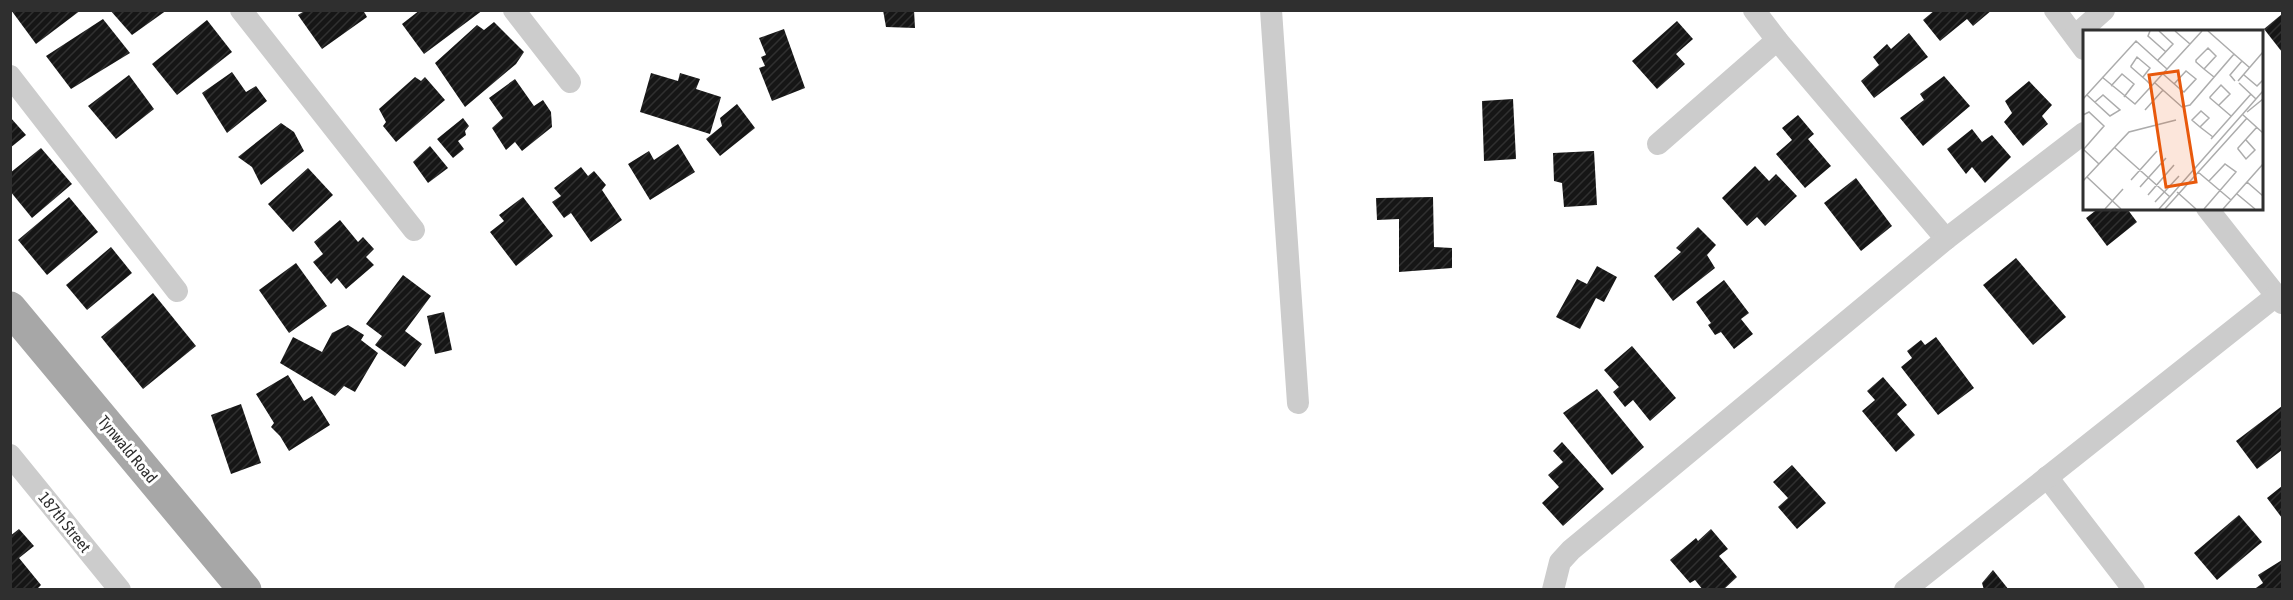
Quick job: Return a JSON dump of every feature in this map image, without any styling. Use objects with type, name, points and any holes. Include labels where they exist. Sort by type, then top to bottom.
[{"type":"main road","name":"Tynwald Road","points":[[10,308],[244,590]]},
{"type":"street","points":[[241,10],[414,230]]},
{"type":"street","points":[[514,10],[570,82]]},
{"type":"street","points":[[1271,10],[1298,403]]},
{"type":"street","points":[[1754,10],[1946,239]]},
{"type":"street","points":[[2055,10],[2080,42]]},
{"type":"street","points":[[2089,30],[2104,10]]},
{"type":"street","points":[[1658,144],[1777,40]]},
{"type":"street","points":[[10,76],[177,291]]},
{"type":"street","points":[[1553,590],[1560,562],[1571,550],[1946,239],[2083,135]]},
{"type":"street","points":[[1905,590],[2047,477],[2279,300],[2208,210]]},
{"type":"street","name":"187th Street","points":[[13,463],[120,590]]},
{"type":"street","points":[[2047,477],[2134,590]]},
{"type":"building","points":[[11,10],[81,10],[36,44]]},
{"type":"building","points":[[110,10],[167,10],[132,35]]},
{"type":"building","points":[[306,10],[363,10],[367,17],[322,49],[298,15]]},
{"type":"building","points":[[420,10],[483,10],[424,54],[402,24]]},
{"type":"building","points":[[883,10],[914,10],[915,28],[886,27]]},
{"type":"building","points":[[1935,10],[1992,10],[1973,26],[1967,19],[1940,41],[1923,20]]},
{"type":"building","points":[[2282,14],[2282,52],[2264,29]]},
{"type":"building","points":[[103,19],[130,53],[71,89],[46,56]]},
{"type":"building","points":[[207,20],[232,52],[177,95],[152,64]]},
{"type":"building","points":[[1677,21],[1693,39],[1676,54],[1685,64],[1657,89],[1632,61]]},
{"type":"building","points":[[494,22],[524,52],[516,64],[465,107],[435,63],[477,25],[484,30]]},
{"type":"building","points":[[784,29],[805,88],[772,101],[759,68],[765,66],[761,57],[766,55],[759,38]]},
{"type":"building","points":[[1909,33],[1928,57],[1874,98],[1861,81],[1879,65],[1873,57],[1887,44],[1891,49]]},
{"type":"building","points":[[232,72],[246,92],[256,86],[267,101],[227,133],[202,93]]},
{"type":"building","points":[[651,73],[678,81],[680,73],[700,79],[696,89],[721,97],[710,134],[640,112]]},
{"type":"building","points":[[129,75],[154,109],[116,139],[88,106]]},
{"type":"building","points":[[1944,76],[1970,106],[1923,146],[1900,118],[1924,100],[1920,94]]},
{"type":"building","points":[[415,77],[421,81],[425,77],[445,100],[396,142],[383,126],[386,122],[379,109]]},
{"type":"building","points":[[515,79],[534,106],[543,100],[551,112],[552,127],[522,151],[515,142],[506,150],[492,128],[503,118],[489,98]]},
{"type":"building","points":[[2029,81],[2052,105],[2042,116],[2048,124],[2023,146],[2004,122],[2012,113],[2005,101]]},
{"type":"building","points":[[1513,99],[1516,159],[1484,161],[1482,101]]},
{"type":"building","points":[[737,104],[755,128],[720,156],[706,139],[722,126],[720,118]]},
{"type":"building","points":[[1798,115],[1814,134],[1808,139],[1831,166],[1805,188],[1776,154],[1792,140],[1782,128]]},
{"type":"building","points":[[10,117],[26,135],[10,148]]},
{"type":"building","points":[[463,118],[469,126],[465,131],[466,135],[458,141],[464,149],[453,158],[437,139]]},
{"type":"building","points":[[281,123],[294,132],[304,151],[261,185],[252,167],[238,157]]},
{"type":"building","points":[[1972,129],[1982,142],[1992,135],[2011,157],[1985,183],[1972,167],[1966,174],[1947,149]]},
{"type":"building","points":[[678,144],[695,172],[650,200],[628,164],[649,151],[654,160]]},
{"type":"building","points":[[430,146],[448,168],[428,183],[413,162]]},
{"type":"building","points":[[41,148],[72,184],[32,218],[10,191],[10,173]]},
{"type":"building","points":[[1594,151],[1597,205],[1564,207],[1562,183],[1554,181],[1553,153]]},
{"type":"building","points":[[1755,166],[1769,181],[1776,174],[1797,196],[1765,226],[1757,217],[1747,226],[1722,198]]},
{"type":"building","points":[[581,167],[588,176],[594,171],[606,185],[602,190],[622,220],[591,242],[571,213],[564,218],[552,202],[561,196],[554,188]]},
{"type":"building","points":[[308,168],[333,195],[293,232],[268,204]]},
{"type":"building","points":[[1856,178],[1892,226],[1861,251],[1824,203]]},
{"type":"building","points":[[69,197],[98,232],[47,275],[18,240]]},
{"type":"building","points":[[523,197],[553,236],[516,266],[490,232],[504,221],[499,215]]},
{"type":"building","points":[[1433,197],[1434,247],[1452,248],[1452,268],[1399,272],[1399,219],[1377,220],[1376,198]]},
{"type":"building","points":[[2096,210],[2128,210],[2137,222],[2107,246],[2086,218]]},
{"type":"building","points":[[340,220],[358,242],[363,237],[374,249],[366,257],[374,265],[346,289],[337,278],[331,284],[313,262],[323,254],[314,242]]},
{"type":"building","points":[[1698,227],[1716,245],[1707,255],[1715,268],[1673,301],[1654,276],[1681,252],[1676,248]]},
{"type":"building","points":[[111,247],[132,273],[87,310],[66,285]]},
{"type":"building","points":[[2016,258],[2066,317],[2033,345],[1983,285]]},
{"type":"building","points":[[296,263],[327,306],[289,333],[259,290]]},
{"type":"building","points":[[1597,266],[1617,277],[1604,302],[1596,298],[1580,329],[1556,317],[1577,279],[1587,284]]},
{"type":"building","points":[[403,275],[431,296],[405,331],[422,344],[405,367],[375,345],[382,336],[366,324]]},
{"type":"building","points":[[1724,280],[1749,313],[1741,319],[1753,334],[1734,349],[1721,332],[1715,335],[1708,325],[1711,323],[1696,302]]},
{"type":"building","points":[[153,293],[196,346],[143,389],[101,337]]},
{"type":"building","points":[[444,312],[452,350],[435,354],[427,316]]},
{"type":"building","points":[[348,325],[364,335],[361,340],[378,353],[355,392],[344,386],[335,396],[280,363],[293,337],[322,352],[332,333]]},
{"type":"building","points":[[1936,337],[1974,388],[1938,415],[1901,367],[1912,358],[1907,351],[1921,340],[1925,345]]},
{"type":"building","points":[[1632,346],[1676,398],[1650,421],[1633,400],[1625,407],[1613,392],[1619,387],[1604,370]]},
{"type":"building","points":[[288,375],[304,401],[312,396],[330,425],[289,451],[271,427],[274,423],[256,394]]},
{"type":"building","points":[[1883,377],[1907,405],[1897,414],[1915,435],[1896,452],[1862,411],[1875,400],[1867,391]]},
{"type":"building","points":[[1597,389],[1644,447],[1612,475],[1563,413]]},
{"type":"building","points":[[241,404],[261,463],[231,474],[211,415]]},
{"type":"building","points":[[2282,406],[2282,450],[2257,469],[2236,441]]},
{"type":"building","points":[[1562,442],[1604,489],[1563,526],[1542,503],[1559,487],[1548,475],[1563,462],[1553,451]]},
{"type":"building","points":[[1792,465],[1826,503],[1797,529],[1778,507],[1788,498],[1773,482]]},
{"type":"building","points":[[2282,486],[2282,518],[2267,498]]},
{"type":"building","points":[[2239,515],[2262,542],[2217,580],[2194,553]]},
{"type":"building","points":[[19,529],[34,546],[19,558],[41,585],[36,590],[10,590],[10,536]]},
{"type":"building","points":[[1711,529],[1728,549],[1719,556],[1737,577],[1723,590],[1703,590],[1695,580],[1690,583],[1670,560],[1696,538],[1698,541]]},
{"type":"building","points":[[2282,560],[2282,590],[2253,590],[2263,583],[2258,575]]},
{"type":"building","points":[[1993,570],[2009,590],[1984,590],[1982,583]]}]
